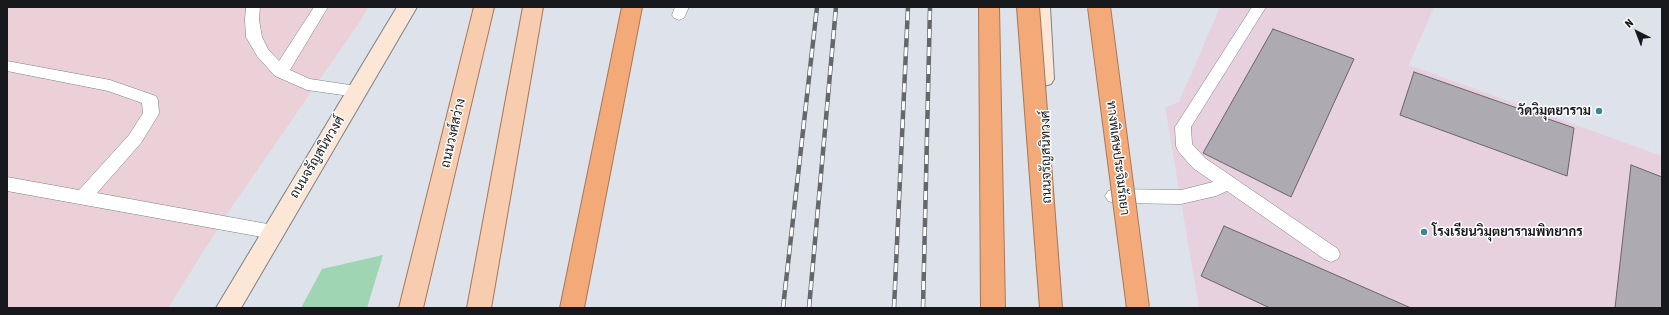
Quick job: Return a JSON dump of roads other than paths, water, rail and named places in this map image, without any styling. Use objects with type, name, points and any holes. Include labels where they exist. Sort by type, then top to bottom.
[{"type":"highway","points":[[572,308],[632,7]]},
{"type":"highway","points":[[989,7],[992,308]]},
{"type":"highway","points":[[1028,7],[1051,308]]},
{"type":"highway","name":"ทางพิเศษประจิมรัถยา","points":[[1099,7],[1138,308]]},
{"type":"main road","name":"ถนนจรัญสนิทวงศ์","points":[[228,308],[407,7]]},
{"type":"main road","name":"ถนนวงศ์สว่าง","points":[[411,308],[484,7]]},
{"type":"main road","points":[[479,308],[533,7]]},
{"type":"main road","name":"ถนนจรัญสนิทวงศ์","points":[[1040,7],[1048,175],[1045,308]]},
{"type":"main road","points":[[1089,7],[1114,196],[1143,308]]},
{"type":"lane","points":[[253,7],[252,20],[254,37],[262,52],[281,72],[307,84],[357,91]]},
{"type":"lane","points":[[281,72],[291,52],[300,41],[321,7]]},
{"type":"lane","points":[[1259,7],[1183,127],[1184,146],[1199,162],[1331,254]]},
{"type":"lane","points":[[7,66],[110,86],[150,100],[151,113],[135,139],[82,198]]},
{"type":"lane","points":[[1114,196],[1181,197],[1216,189],[1227,182]]},
{"type":"lane","points":[[7,184],[274,232]]},
{"type":"railway","points":[[783,308],[817,7]]},
{"type":"railway","points":[[809,308],[836,7]]},
{"type":"railway","points":[[894,308],[908,7]]},
{"type":"railway","points":[[923,308],[930,7]]},
{"type":"place","name":"วัดวิมุตยาราม","points":[[1599,111]]},
{"type":"place","name":"โรงเรียนวิมุตยารามพิทยากร","points":[[1424,232]]}]
